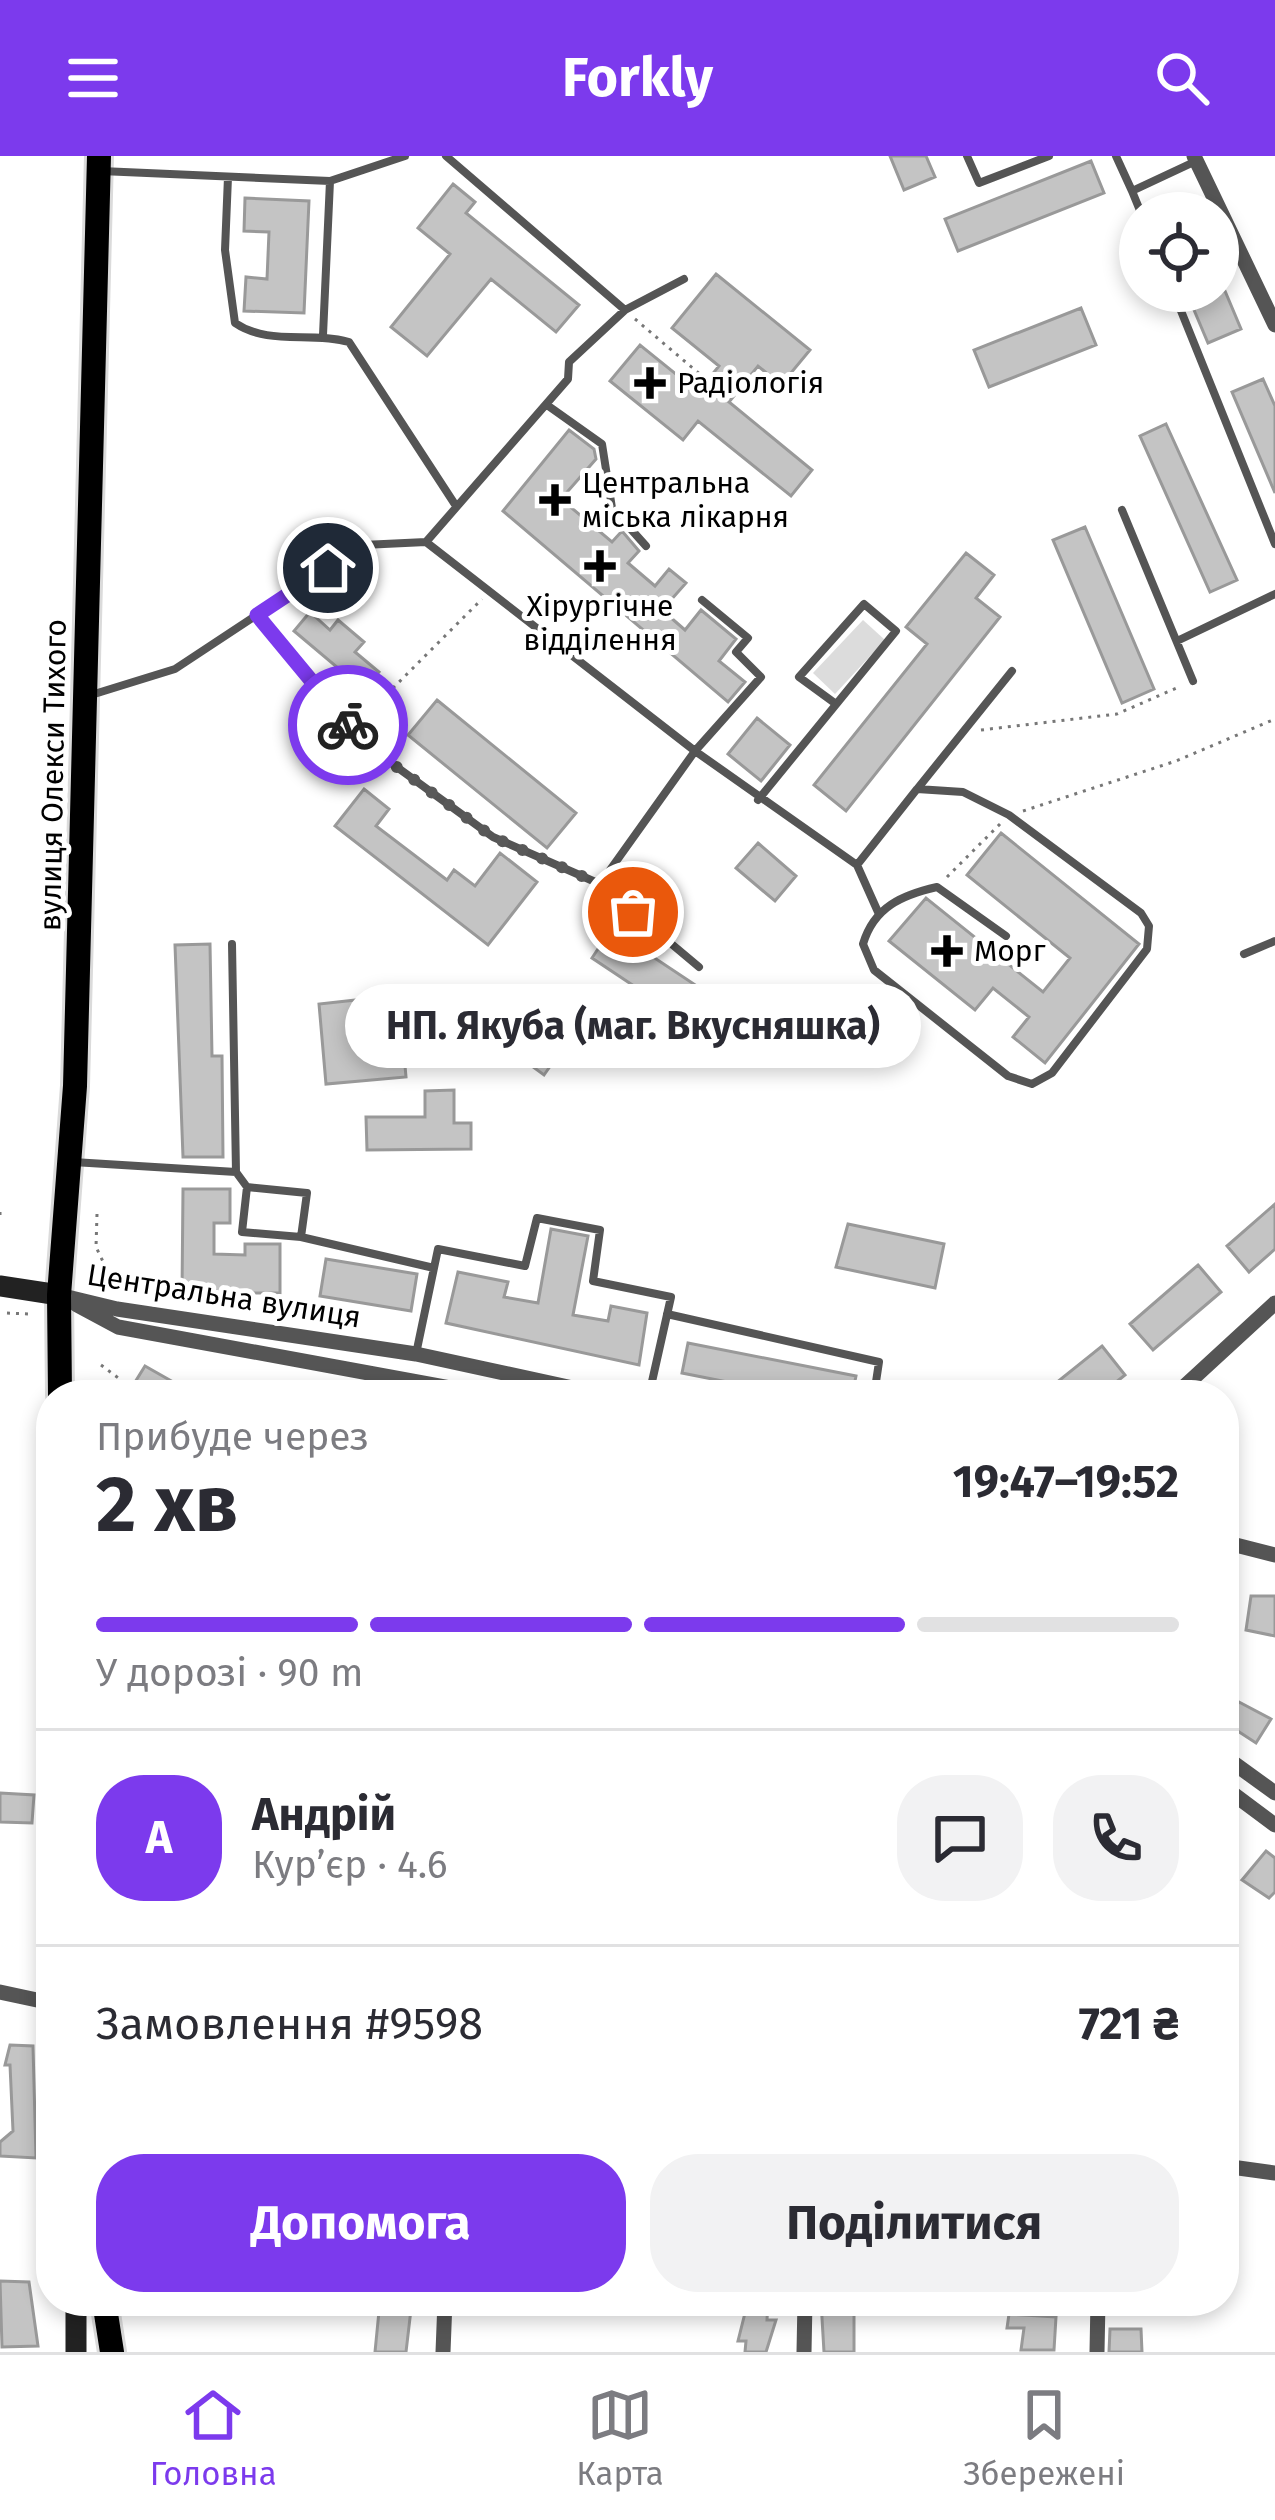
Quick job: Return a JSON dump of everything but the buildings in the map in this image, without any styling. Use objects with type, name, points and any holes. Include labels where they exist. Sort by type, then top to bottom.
[{"type":"main road","name":"вулиця Олекси Тихого","points":[[60,1380],[58,1295],[69,1162],[99,164]]},
{"type":"main road","points":[[0,1286],[58,1295]]},
{"type":"main road","points":[[76,2316],[76,2352]]},
{"type":"main road","points":[[106,2316],[112,2352]]},
{"type":"street","points":[[1195,158],[1275,325]]},
{"type":"street","name":"Центральна вулиця","points":[[58,1295],[416,1354],[536,1380]]},
{"type":"street","name":"Центральна вулиця","points":[[58,1295],[118,1327],[392,1380]]},
{"type":"street","points":[[1191,1380],[1275,1303]]},
{"type":"street","points":[[1239,1546],[1275,1555]]},
{"type":"street","points":[[1239,1767],[1275,1793]]},
{"type":"street","points":[[1239,1798],[1275,1825]]},
{"type":"street","points":[[0,1992],[36,2000]]},
{"type":"street","points":[[1239,2168],[1275,2174]]},
{"type":"street","points":[[443,2352],[444,2316]]},
{"type":"street","points":[[804,2352],[805,2316]]},
{"type":"street","points":[[1096,2352],[1097,2316]]},
{"type":"lane","points":[[99,164],[330,181],[405,156]]},
{"type":"lane","points":[[446,156],[625,310]]},
{"type":"lane","points":[[968,156],[979,183],[1049,156]]},
{"type":"lane","points":[[1116,156],[1132,191],[1195,158]]},
{"type":"lane","points":[[228,177],[225,250],[236,322],[256,338],[323,335],[349,342],[456,506]]},
{"type":"lane","points":[[323,335],[330,181]]},
{"type":"lane","points":[[426,542],[548,405],[568,379],[569,362],[625,310],[684,280]]},
{"type":"lane","points":[[1181,312],[1275,544]]},
{"type":"lane","points":[[548,405],[602,444],[613,508],[646,546]]},
{"type":"lane","points":[[1122,510],[1193,681]]},
{"type":"lane","points":[[84,698],[175,669],[363,545],[426,542],[758,800],[857,865],[878,912]]},
{"type":"lane","points":[[1177,641],[1275,594]]},
{"type":"lane","points":[[600,884],[695,751],[761,677],[736,652],[748,638],[702,600]]},
{"type":"lane","points":[[758,800],[896,631],[864,604],[799,677],[836,704]]},
{"type":"lane","points":[[257,615],[352,730],[493,837],[600,884],[699,968]]},
{"type":"lane","points":[[857,865],[1012,671]]},
{"type":"lane","points":[[917,789],[963,792],[1010,815],[1141,913],[1149,926],[1147,950],[1052,1073],[1032,1084],[1008,1076],[874,970],[863,944],[878,912],[906,894],[937,886],[1006,936]]},
{"type":"lane","points":[[1244,954],[1275,941]]},
{"type":"lane","points":[[232,944],[236,1172],[247,1187],[242,1232],[301,1238],[434,1268]]},
{"type":"lane","points":[[69,1162],[236,1172]]},
{"type":"lane","points":[[247,1187],[307,1193],[301,1238]]},
{"type":"lane","points":[[416,1354],[438,1249],[525,1266],[536,1218],[600,1230],[593,1281],[671,1297],[652,1380]]},
{"type":"lane","points":[[667,1314],[879,1362],[876,1380]]},
{"type":"path","points":[[625,310],[702,376]]},
{"type":"path","points":[[352,730],[487,593]]},
{"type":"path","points":[[964,732],[1118,714],[1193,681]]},
{"type":"path","points":[[937,886],[1010,815],[1176,761],[1275,719]]},
{"type":"path","points":[[97,1214],[96,1247],[108,1272]]},
{"type":"path","points":[[8,1313],[28,1314]]},
{"type":"path","points":[[101,1365],[121,1380]]},
{"type":"shaded area","points":[[863,620],[885,640],[835,694],[813,673]]},
{"type":"way so far","points":[[348,725],[361,741],[493,837],[600,884],[633,912]]},
{"type":"place","name":"Радіологія","points":[[650,383]]},
{"type":"place","name":"Центральна міська лікарня","points":[[555,500]]},
{"type":"place","name":"Хірургічне відділення","points":[[600,566]]},
{"type":"place","name":"НП. Якуба (маг. Вкусняшка)","points":[[633,912]]},
{"type":"place","name":"Морг","points":[[947,951]]},
{"type":"route","points":[[328,568],[257,615],[348,725]]}]
